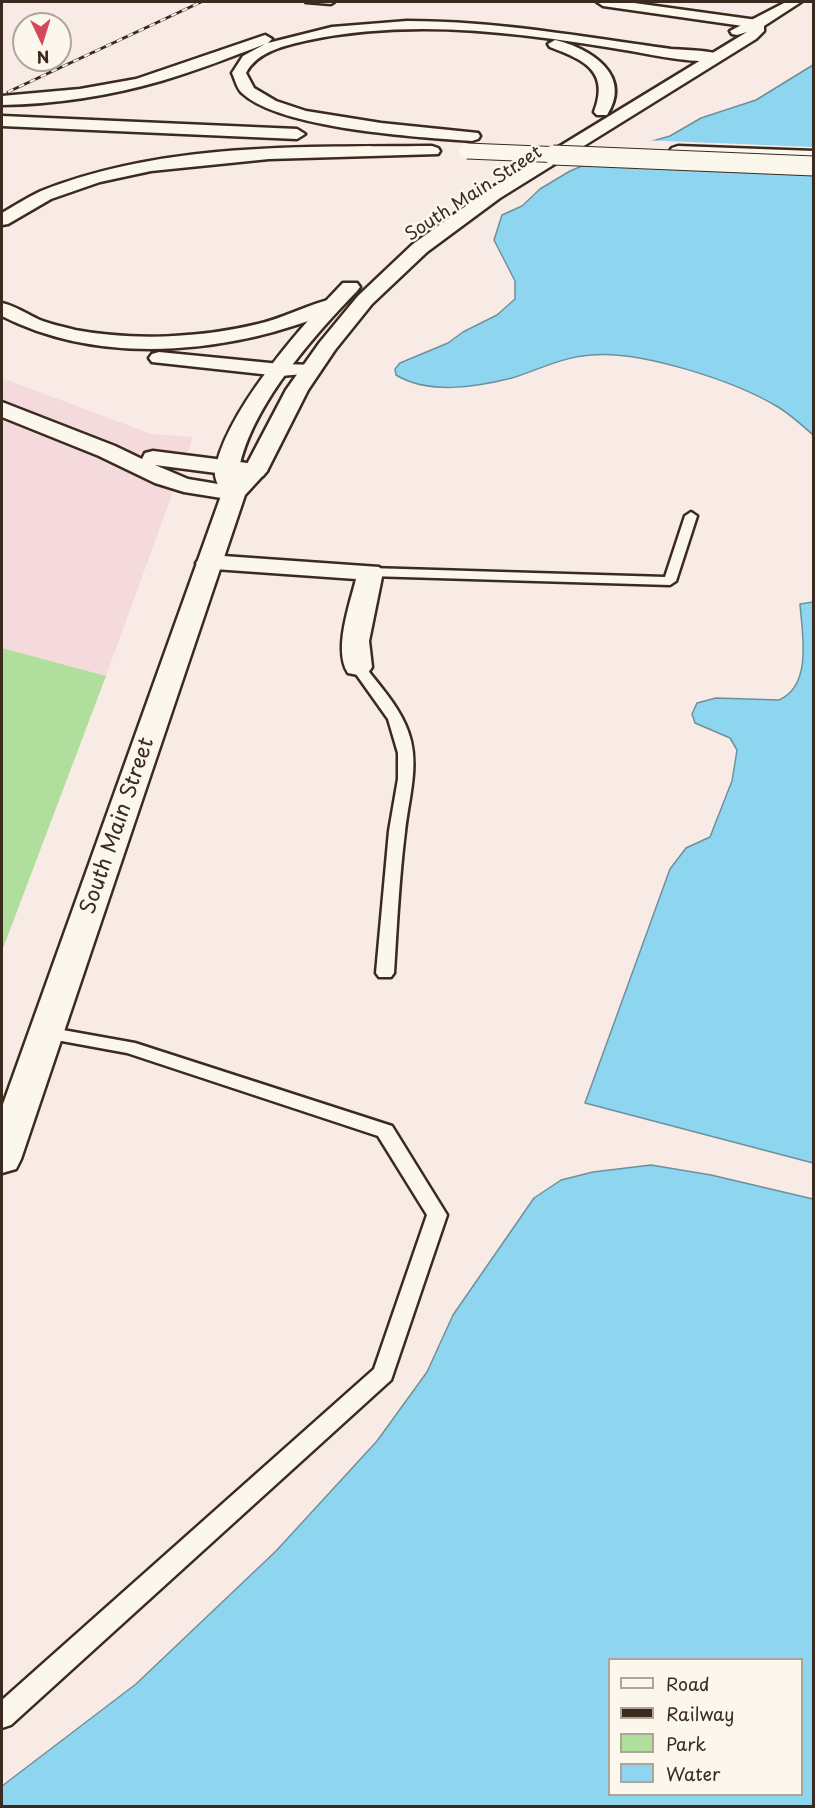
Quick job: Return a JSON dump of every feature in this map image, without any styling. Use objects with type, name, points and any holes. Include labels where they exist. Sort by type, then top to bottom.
[{"type":"main road","points":[[603,2],[757,24]]},
{"type":"main road","name":"South Main Street","points":[[457,200],[602,112],[710,54],[754,34],[758,29],[757,24],[794,2]]},
{"type":"main road","points":[[2,101],[56,97],[114,88],[167,75],[286,33],[369,21],[433,18],[488,21],[710,54]]},
{"type":"main road","points":[[426,25],[475,28],[517,34],[554,44],[579,55],[595,65],[606,77],[608,90],[602,112]]},
{"type":"main road","points":[[462,146],[310,116],[262,100],[245,89],[240,81],[241,69],[250,58],[283,42],[351,29],[426,25],[510,29],[710,54]]},
{"type":"main road","name":"South Main Street","points":[[2,1159],[239,477],[312,366],[365,300],[398,267],[442,230],[494,194],[710,54]]},
{"type":"main road","points":[[2,121],[324,136],[813,166]]},
{"type":"main road","points":[[2,131],[813,156]]},
{"type":"main road","points":[[2,220],[25,205],[70,186],[120,173],[171,164],[256,155],[462,146]]},
{"type":"main road","name":"South Main Street","points":[[239,477],[241,435],[284,363],[332,305],[360,277]]},
{"type":"main road","points":[[123,341],[171,342],[237,334],[292,322],[332,305]]},
{"type":"main road","points":[[2,309],[45,328],[123,341],[312,366]]},
{"type":"main road","points":[[7,334],[37,343],[88,351],[284,363]]},
{"type":"main road","points":[[2,409],[107,451],[176,482],[239,477]]},
{"type":"main road","points":[[209,563],[370,572],[355,641],[358,667]]},
{"type":"lane","points":[[309,2],[331,2]]},
{"type":"lane","points":[[370,572],[670,581],[691,516]]},
{"type":"lane","points":[[358,667],[389,708],[400,728],[406,750],[406,775],[397,828],[385,973]]},
{"type":"lane","points":[[2,1716],[382,1374],[437,1215],[385,1131],[129,1047],[46,1033]]},
{"type":"shaded area","points":[[2,378],[151,434],[193,437],[106,676],[2,648]]},
{"type":"green space","points":[[2,648],[106,676],[2,951]]},
{"type":"water","points":[[813,65],[813,435],[778,407],[738,387],[687,369],[635,357],[580,356],[512,378],[468,386],[423,385],[396,375],[395,369],[400,363],[448,343],[463,332],[497,315],[515,299],[515,281],[494,240],[502,215],[522,206],[540,189],[570,171],[618,151],[670,136],[701,118],[756,100]]},
{"type":"water","points":[[814,602],[813,1163],[585,1103],[670,869],[686,848],[710,837],[732,781],[737,750],[730,738],[695,723],[692,714],[697,703],[716,698],[779,700],[790,693],[797,683],[803,657],[800,604]]},
{"type":"water","points":[[651,1165],[711,1175],[813,1199],[813,1806],[2,1806],[2,1786],[136,1684],[276,1551],[377,1441],[427,1372],[453,1315],[534,1198],[561,1180],[593,1172]]},
{"type":"pier","points":[[643,140],[813,147],[813,176],[578,165]]},
{"type":"railway","points":[[8,92],[201,2]]}]
